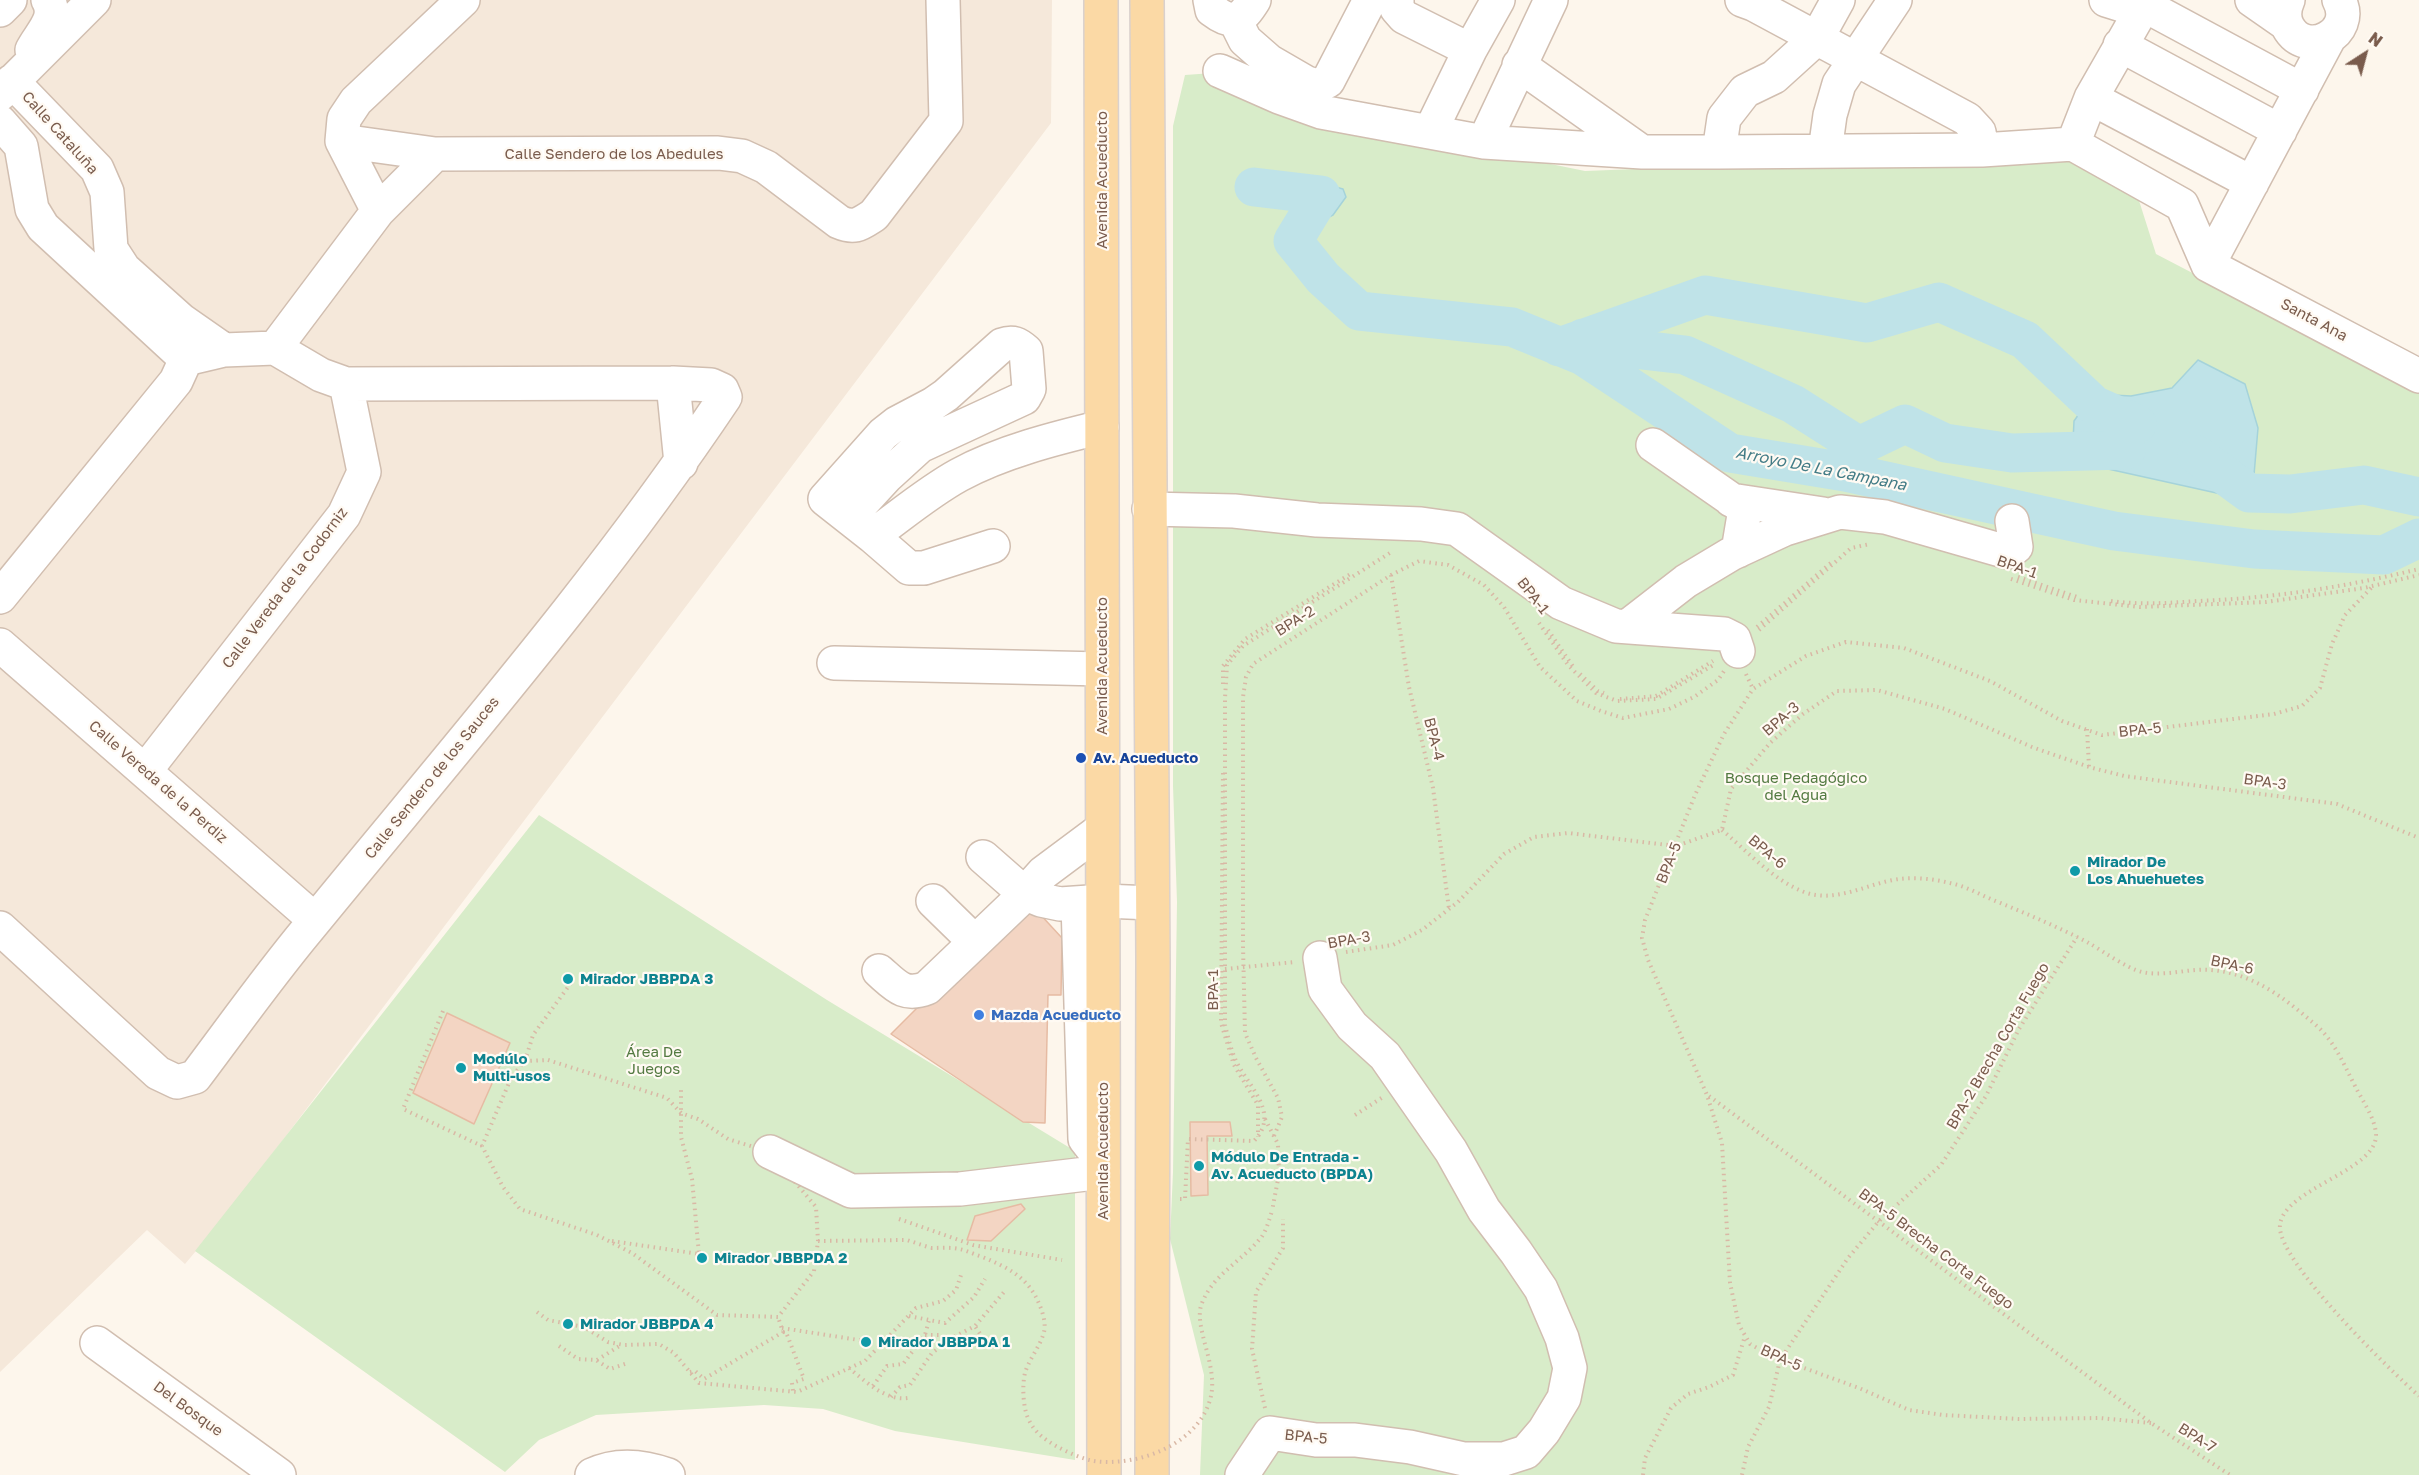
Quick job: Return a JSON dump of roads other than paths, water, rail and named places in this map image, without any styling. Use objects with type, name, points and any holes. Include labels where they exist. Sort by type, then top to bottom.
[{"type":"main road","name":"Avenida Acueducto","points":[[1101,0],[1102,829],[1091,902],[1103,956],[1104,1475]]},
{"type":"main road","points":[[1147,0],[1153,959],[1152,1475]]},
{"type":"main road","points":[[1103,956],[1153,959]]},
{"type":"street","points":[[0,10],[10,0]]},
{"type":"street","points":[[11,82],[51,18],[52,9],[48,0]]},
{"type":"street","points":[[11,82],[94,0]]},
{"type":"street","points":[[378,211],[342,141],[344,119],[356,101],[463,0]]},
{"type":"street","name":"Calle Sendero de los Abedules","points":[[342,141],[435,154],[718,153],[742,156],[766,167],[838,222],[849,227],[861,224],[874,214],[946,121],[943,0]]},
{"type":"street","points":[[1210,0],[1212,10],[1224,20],[1244,10],[1245,40],[1269,61],[1307,83],[1318,86],[1328,81],[1370,0]]},
{"type":"street","points":[[1397,0],[1397,9],[1404,17],[1470,50]]},
{"type":"street","points":[[1430,132],[1470,50],[1498,0]]},
{"type":"street","points":[[1484,142],[1551,0]]},
{"type":"street","points":[[1742,0],[1856,58],[1967,119],[1979,132],[1982,150]]},
{"type":"street","points":[[1719,152],[1724,118],[1745,91],[1774,77],[1817,38],[1838,0]]},
{"type":"street","points":[[1825,151],[1830,115],[1839,84],[1894,0]]},
{"type":"street","points":[[2106,0],[2122,5],[2146,3],[2302,90]]},
{"type":"street","points":[[2252,0],[2287,11],[2290,32],[2298,38],[2318,43],[2328,40]]},
{"type":"street","points":[[2208,265],[2328,40],[2341,25],[2342,2]]},
{"type":"street","points":[[2073,144],[2091,98],[2146,3]]},
{"type":"street","points":[[2120,45],[2280,131]]},
{"type":"street","points":[[1519,64],[1642,152]]},
{"type":"street","points":[[1220,71],[1320,112],[1484,142],[1642,152],[1982,150],[2073,144],[2182,205]]},
{"type":"street","name":"Calle Cataluña","points":[[11,82],[97,169],[107,192],[111,249],[124,269],[181,320],[224,350]]},
{"type":"street","points":[[2091,98],[2252,183]]},
{"type":"street","points":[[0,122],[21,146],[32,209],[43,227],[186,359]]},
{"type":"street","points":[[2169,139],[2182,205],[2208,265]]},
{"type":"street","points":[[186,359],[224,350],[275,348],[378,211],[435,154]]},
{"type":"street","name":"Santa Ana","points":[[2208,265],[2419,376]]},
{"type":"street","points":[[863,502],[920,446],[1024,398],[1029,389],[1026,351],[1017,344],[1009,342],[1002,345],[933,404],[897,423],[884,434],[825,499],[909,568],[924,568],[993,546]]},
{"type":"street","name":"Calle Sendero de los Sauces","points":[[0,928],[158,1073],[177,1082],[195,1077],[315,920],[521,670],[681,464],[725,397],[722,390],[711,385],[346,384],[321,375],[275,348]]},
{"type":"street","points":[[0,597],[14,562],[176,381],[186,359]]},
{"type":"street","name":"Calle Vereda de la Codorniz","points":[[145,771],[344,515],[364,472],[346,384]]},
{"type":"street","points":[[673,384],[681,464]]},
{"type":"street","points":[[933,404],[939,437]]},
{"type":"street","points":[[872,536],[960,475],[1056,438],[1102,427]]},
{"type":"street","points":[[1653,445],[1745,509],[1738,551]]},
{"type":"street","points":[[1731,500],[1831,515]]},
{"type":"street","points":[[1149,509],[1234,511],[1317,520],[1421,524],[1457,529],[1561,603],[1616,626],[1724,634],[1734,639],[1736,650]]},
{"type":"street","points":[[1628,626],[1686,581],[1738,551],[1785,529],[1840,512],[1885,517],[2007,552],[2016,547],[2012,521]]},
{"type":"street","name":"Calle Vereda de la Perdiz","points":[[0,645],[315,920]]},
{"type":"street","points":[[834,663],[1102,669]]},
{"type":"street","points":[[879,971],[899,989],[914,993],[927,988],[1061,858],[1102,829]]},
{"type":"street","points":[[983,857],[1024,893],[1060,904],[1152,903]]},
{"type":"street","points":[[933,901],[975,942]]},
{"type":"street","points":[[771,1152],[851,1191],[960,1189],[1102,1166],[1085,1139],[1091,902]]},
{"type":"street","name":"BPA-5","points":[[1242,1475],[1270,1432],[1316,1440],[1355,1440],[1410,1447],[1464,1459],[1504,1459],[1526,1452],[1544,1431],[1564,1398],[1570,1368],[1563,1338],[1540,1289],[1516,1252],[1484,1210],[1450,1151],[1385,1056],[1352,1026],[1325,989],[1320,958]]},
{"type":"street","name":"Del Bosque","points":[[97,1343],[279,1475]]},
{"type":"street","points":[[592,1475],[617,1467],[644,1467],[668,1475]]},
{"type":"water","points":[[1328,185],[1343,189],[1346,197],[1333,215],[1319,222],[1315,220],[1310,198],[1314,190]]},
{"type":"water","points":[[2198,360],[2245,384],[2258,428],[2254,475],[2230,496],[2072,461],[2074,421],[2093,394],[2131,396],[2172,388]]},
{"type":"waterway","name":"Arroyo De La Campana","points":[[1254,187],[1321,195],[1293,241],[1323,278],[1359,311],[1512,327],[1583,356],[1730,453],[1845,472],[2114,531],[2254,549],[2384,555],[2419,538]]},
{"type":"waterway","points":[[1559,347],[1705,295],[1867,323],[1939,302],[2025,340],[2094,405],[2137,424]]},
{"type":"waterway","points":[[1583,338],[1624,348],[1685,355],[1793,404],[1859,446],[1905,424],[1945,443],[2012,453],[2126,450]]},
{"type":"waterway","points":[[2197,455],[2249,493],[2290,494],[2364,485],[2419,497]]},
{"type":"place","name":"Av. Acueducto","points":[[1081,758]]},
{"type":"place","name":"Mirador De Los Ahuehuetes","points":[[2075,871]]},
{"type":"place","name":"Mirador JBBPDA 3","points":[[568,979]]},
{"type":"place","name":"Mazda Acueducto","points":[[979,1015]]},
{"type":"place","name":"Modúlo Multi-usos","points":[[461,1068]]},
{"type":"place","name":"Módulo De Entrada - Av. Acueducto (BPDA)","points":[[1199,1166]]},
{"type":"place","name":"Mirador JBBPDA 2","points":[[702,1258]]},
{"type":"place","name":"Mirador JBBPDA 4","points":[[568,1324]]},
{"type":"place","name":"Mirador JBBPDA 1","points":[[866,1342]]},
{"type":"park label","name":"Bosque Pedagógico del Agua","points":[[1796,786]]},
{"type":"park label","name":"Área De Juegos","points":[[654,1060]]}]
